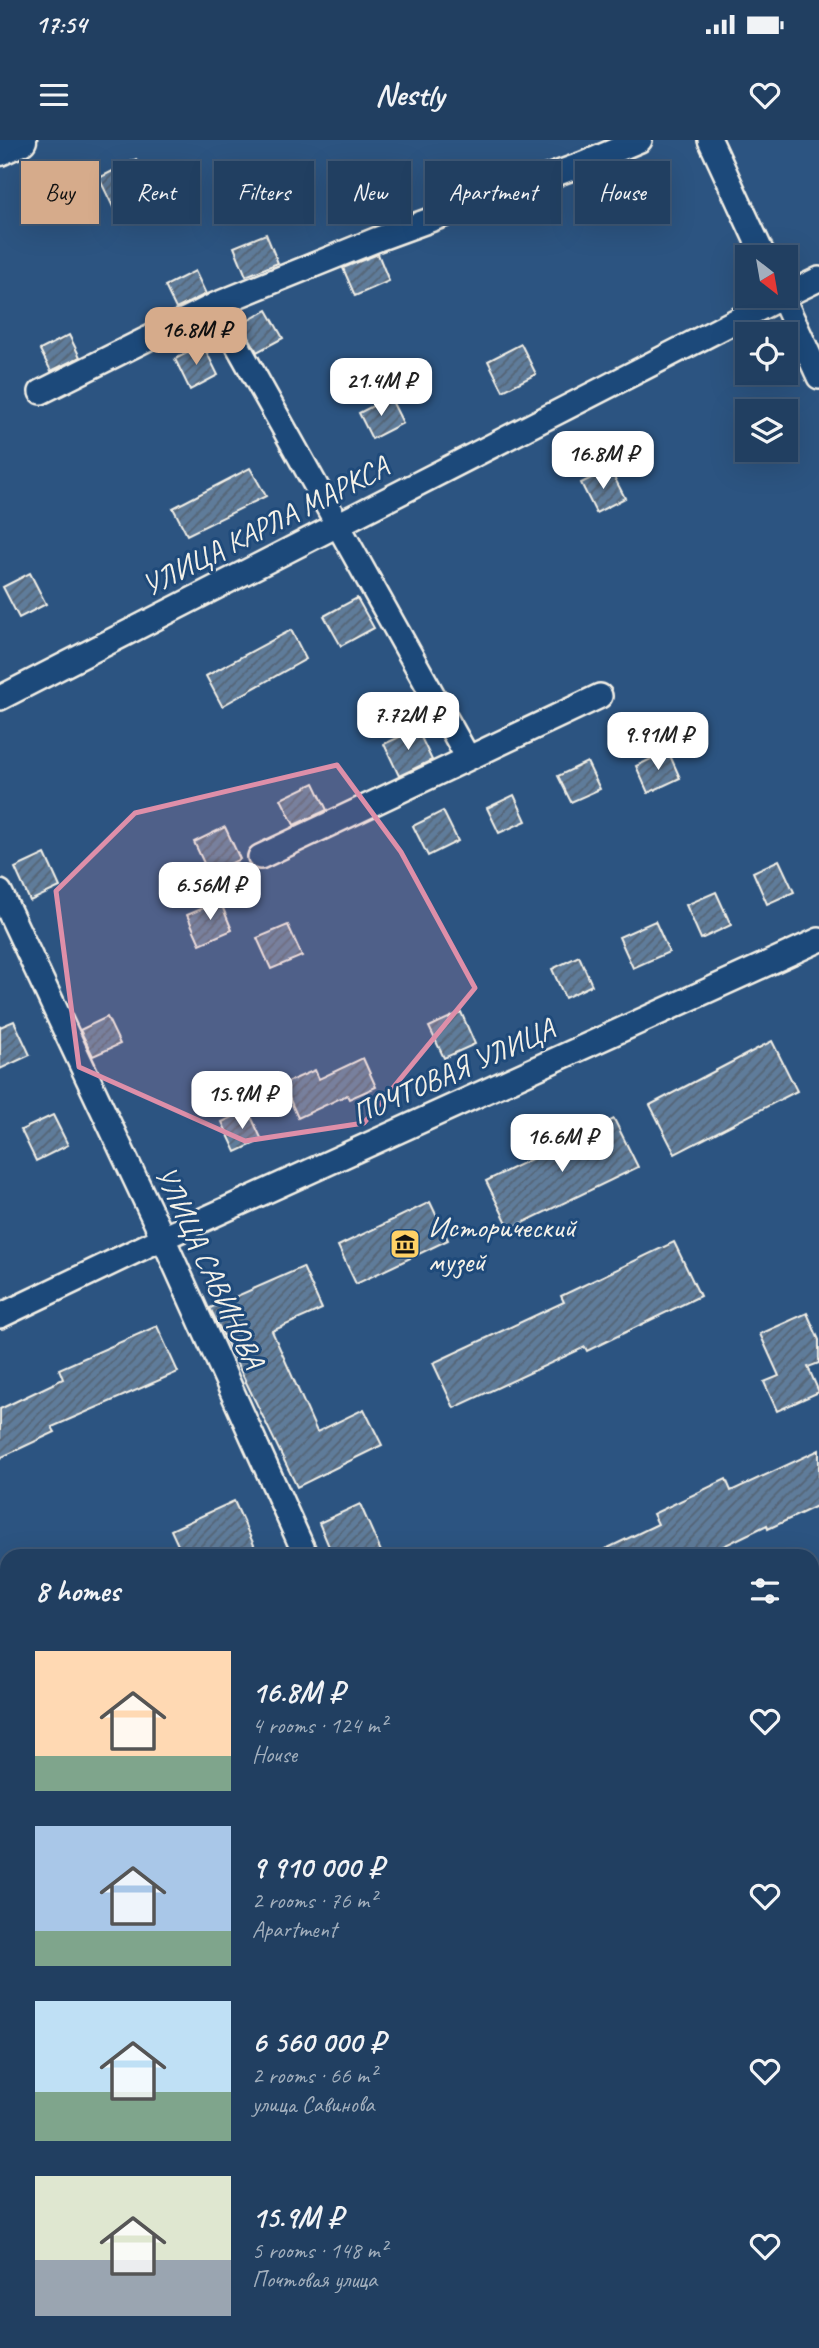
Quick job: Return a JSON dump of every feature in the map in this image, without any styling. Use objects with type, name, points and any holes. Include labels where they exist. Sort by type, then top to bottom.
[{"type":"main road","points":[[0,150],[21,140]]},
{"type":"street","points":[[41,392],[215,305],[378,239],[583,164],[640,140]]},
{"type":"street","points":[[710,140],[758,245]]},
{"type":"street","name":"УЛИЦА КАРЛА МАРКСА","points":[[798,288],[819,278]]},
{"type":"street","points":[[215,305],[468,758]]},
{"type":"street","name":"УЛИЦА КАРЛА МАРКСА","points":[[0,698],[760,308]]},
{"type":"street","points":[[788,308],[819,377]]},
{"type":"street","points":[[260,858],[600,696]]},
{"type":"street","name":"УЛИЦА САВИНОВА","points":[[0,892],[163,1238],[303,1549]]},
{"type":"street","name":"ПОЧТОВАЯ УЛИЦА","points":[[0,1316],[163,1238],[819,940]]},
{"type":"highlighted area","points":[[337,765],[401,852],[475,988],[364,1123],[245,1141],[79,1067],[56,891],[135,813]]},
{"type":"building","points":[[113,171],[113,207],[99,178]]},
{"type":"building","points":[[266,234],[278,263],[246,276],[234,247]]},
{"type":"building","points":[[378,254],[389,281],[355,296],[343,268]]},
{"type":"building","points":[[195,271],[206,294],[176,309],[165,286]]},
{"type":"building","points":[[267,310],[283,338],[257,352],[242,324]]},
{"type":"building","points":[[69,335],[80,357],[51,371],[40,350]]},
{"type":"building","points":[[521,344],[536,374],[503,391],[488,361]]},
{"type":"building","points":[[203,345],[218,375],[190,390],[175,359]]},
{"type":"building","points":[[390,397],[403,423],[372,439],[359,413]]},
{"type":"building","points":[[250,468],[266,496],[187,535],[173,508]]},
{"type":"building","points":[[610,469],[625,498],[596,513],[581,483]]},
{"type":"building","points":[[30,573],[46,604],[19,618],[3,587]]},
{"type":"building","points":[[357,598],[374,628],[341,646],[324,616]]},
{"type":"building","points":[[291,630],[306,659],[222,706],[206,676]]},
{"type":"building","points":[[417,729],[432,760],[399,776],[384,744]]},
{"type":"building","points":[[668,751],[680,778],[648,793],[636,766]]},
{"type":"building","points":[[587,762],[600,789],[571,802],[558,776]]},
{"type":"building","points":[[314,783],[327,810],[294,825],[281,799]]},
{"type":"building","points":[[514,795],[526,821],[499,833],[487,808]]},
{"type":"building","points":[[443,811],[458,841],[428,856],[413,826]]},
{"type":"building","points":[[225,827],[240,859],[209,874],[194,842]]},
{"type":"building","points":[[45,854],[60,887],[30,901],[15,868]]},
{"type":"building","points":[[779,860],[794,892],[767,904],[753,872]]},
{"type":"building","points":[[716,892],[731,925],[701,939],[686,905]]},
{"type":"building","points":[[220,901],[232,930],[200,944],[187,915]]},
{"type":"building","points":[[655,921],[669,952],[633,968],[619,937]]},
{"type":"building","points":[[288,925],[302,956],[271,969],[257,938]]},
{"type":"building","points":[[579,956],[592,985],[565,998],[552,969]]},
{"type":"building","points":[[461,1012],[475,1044],[444,1058],[429,1027]]},
{"type":"building","points":[[107,1017],[120,1044],[93,1056],[80,1030]]},
{"type":"building","points":[[14,1021],[30,1055],[0,1069],[0,1027]]},
{"type":"building","points":[[772,1041],[797,1091],[675,1154],[650,1105]]},
{"type":"building","points":[[363,1058],[376,1087],[349,1099],[347,1095],[298,1118],[283,1084],[315,1070],[319,1079]]},
{"type":"building","points":[[248,1110],[262,1140],[236,1152],[222,1122]]},
{"type":"building","points":[[53,1115],[68,1145],[36,1161],[21,1130]]},
{"type":"building","points":[[614,1119],[638,1167],[510,1229],[486,1181]]},
{"type":"building","points":[[430,1202],[448,1240],[356,1284],[338,1246]]},
{"type":"building","points":[[674,1242],[700,1296],[587,1351],[585,1347],[454,1408],[433,1363],[564,1302],[561,1296]]},
{"type":"building","points":[[303,1267],[322,1309],[272,1331],[317,1432],[364,1409],[382,1445],[297,1487],[210,1308]]},
{"type":"building","points":[[807,1313],[819,1340],[819,1363],[808,1367],[819,1392],[777,1411],[764,1382],[779,1376],[760,1334]]},
{"type":"building","points":[[157,1326],[178,1372],[52,1427],[55,1432],[0,1458],[0,1409],[63,1379],[59,1369]]},
{"type":"building","points":[[819,1450],[819,1505],[768,1529],[767,1525],[717,1549],[606,1549],[658,1524],[653,1514],[726,1479],[731,1491]]},
{"type":"building","points":[[234,1501],[256,1549],[180,1549],[171,1530]]},
{"type":"building","points":[[360,1504],[380,1549],[330,1549],[319,1523]]},
{"type":"place","name":"Исторический музей","points":[[405,1244]]}]
